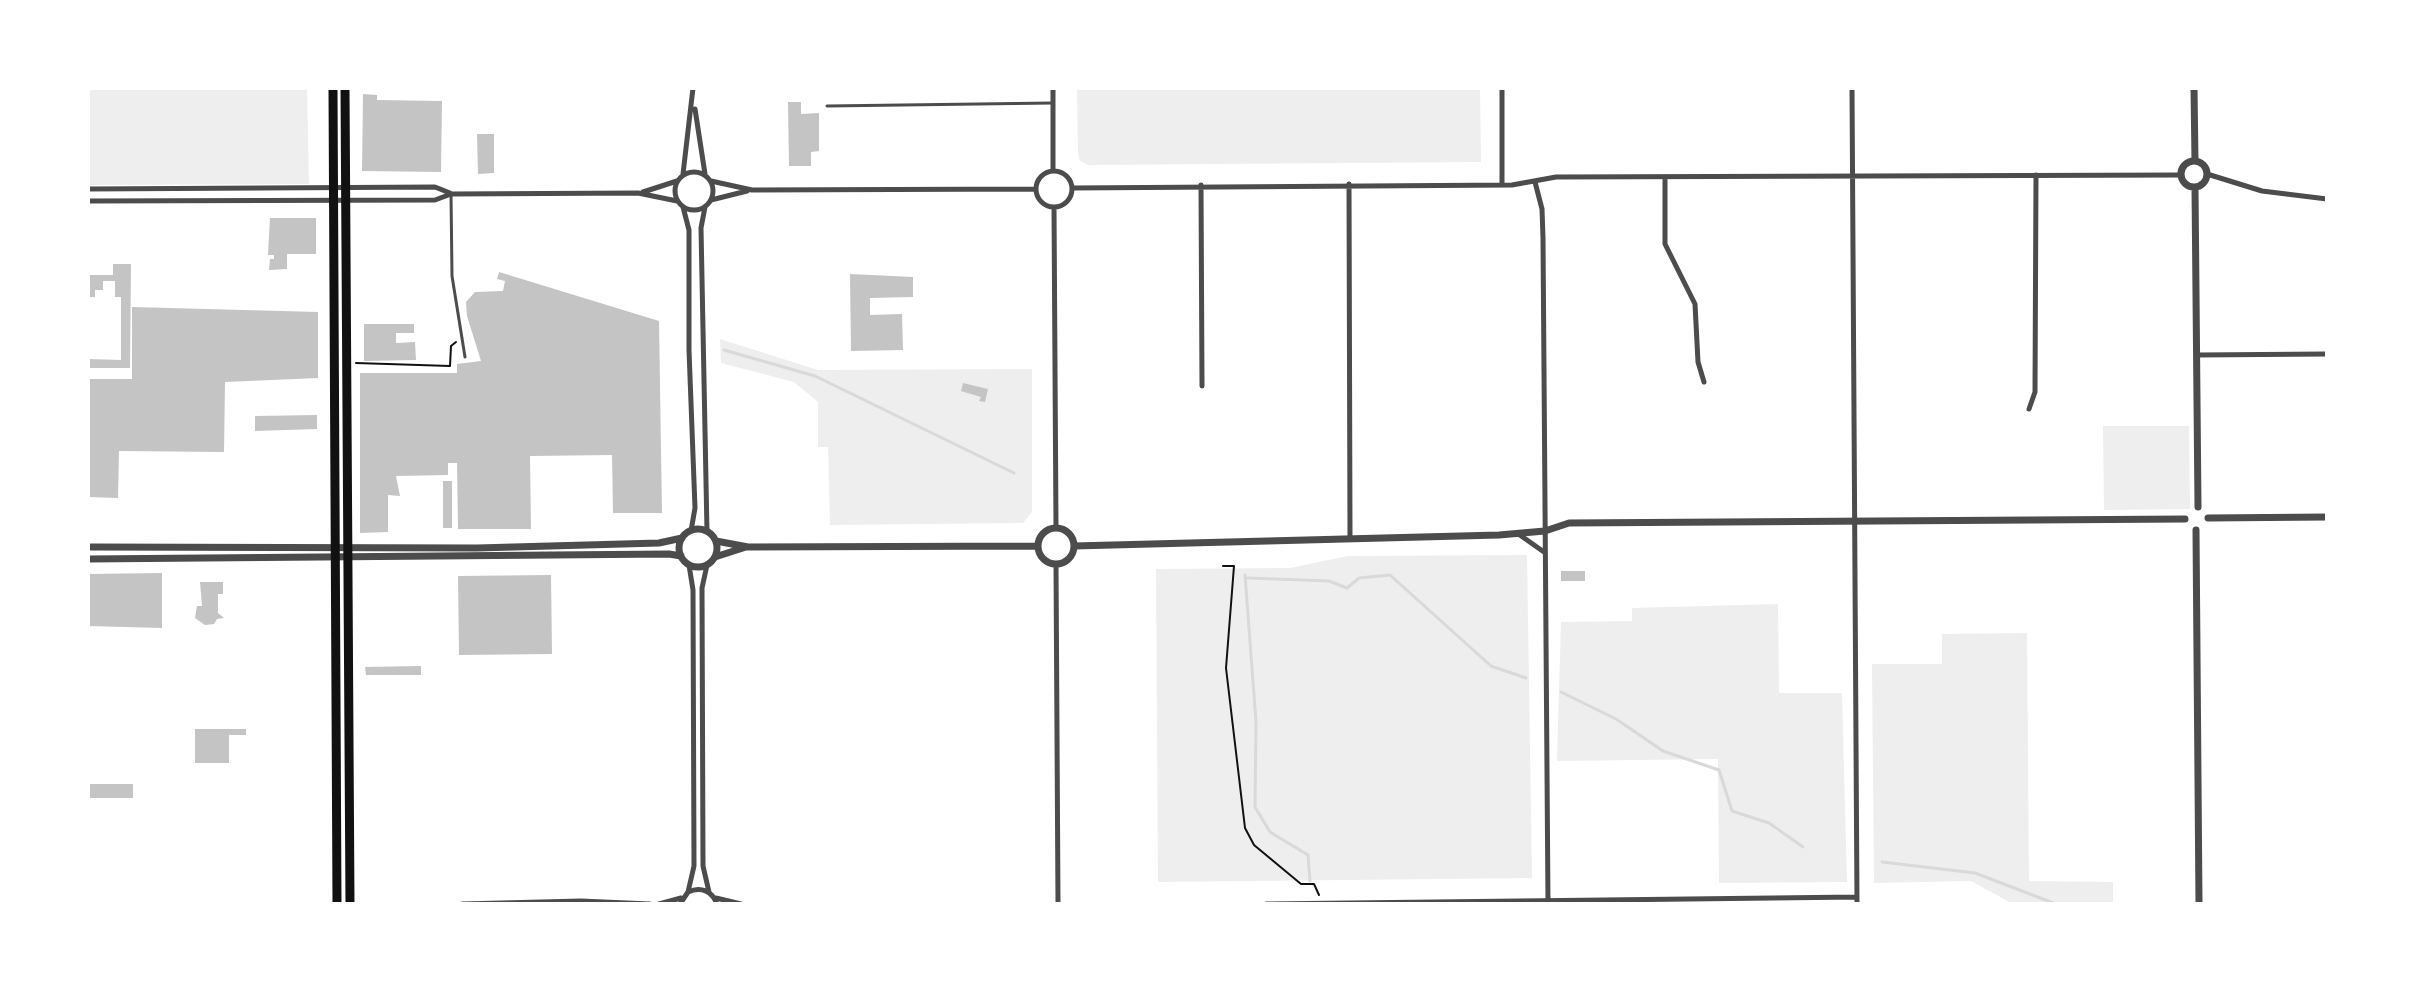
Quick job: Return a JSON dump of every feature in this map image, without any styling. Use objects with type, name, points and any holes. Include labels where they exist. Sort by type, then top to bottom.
[{"type":"highway","points":[[333,88],[337,904]]},
{"type":"highway","points":[[345,88],[350,904]]},
{"type":"street","points":[[638,193],[677,181],[683,174],[693,88]]},
{"type":"street","points":[[1053,88],[1053,170]]},
{"type":"street","points":[[1502,88],[1502,185]]},
{"type":"street","points":[[1266,904],[1857,901],[1852,88]]},
{"type":"street","points":[[2194,88],[2195,161]]},
{"type":"street","points":[[693,96],[705,174],[711,181],[752,190],[1036,189]]},
{"type":"street","points":[[2195,161],[2202,164],[2207,174],[2205,182],[2195,187],[2187,185],[2181,175],[2186,164],[2195,161]]},
{"type":"street","points":[[1053,170],[1066,175],[1072,188],[1067,201],[1054,207],[1042,202],[1036,189],[1041,176],[1053,170]]},
{"type":"street","points":[[683,174],[694,171],[705,174]]},
{"type":"street","points":[[2207,174],[2262,191],[2327,199]]},
{"type":"street","points":[[2029,409],[2035,392],[2036,175]]},
{"type":"street","points":[[1072,188],[1502,185],[1556,177],[2181,175]]},
{"type":"street","points":[[1665,177],[1665,244],[1695,304],[1698,362],[1704,382]]},
{"type":"street","points":[[677,181],[677,201]]},
{"type":"street","points":[[711,181],[711,200]]},
{"type":"street","points":[[1535,182],[1542,209],[1548,903]]},
{"type":"street","points":[[1349,184],[1350,537]]},
{"type":"street","points":[[1201,185],[1202,386]]},
{"type":"street","points":[[88,189],[435,187],[451,194]]},
{"type":"street","points":[[2195,187],[2198,507]]},
{"type":"street","points":[[707,532],[701,228],[705,207],[711,200],[752,190]]},
{"type":"street","points":[[88,201],[435,200],[451,194],[638,193],[677,201],[683,207],[694,210],[705,207]]},
{"type":"street","points":[[683,207],[689,230],[689,350],[695,508],[691,531]]},
{"type":"street","points":[[1054,207],[1056,528]]},
{"type":"street","points":[[2197,355],[2327,354]]},
{"type":"street","points":[[2198,507],[2205,510],[2208,518],[2205,527],[2196,530],[2189,527],[2185,519],[2190,510],[2198,507]]},
{"type":"street","points":[[2208,518],[2327,517]]},
{"type":"street","points":[[1074,546],[1285,543],[1350,537],[1516,533],[1545,531],[1569,523],[2185,519]]},
{"type":"street","points":[[1056,528],[1069,533],[1074,546],[1069,559],[1056,564],[1043,559],[1038,546],[1043,533],[1056,528]]},
{"type":"street","points":[[2196,530],[2199,904]]},
{"type":"street","points":[[88,547],[477,548],[659,543],[682,538],[691,531],[707,532],[716,541],[748,547],[1038,546]]},
{"type":"street","points":[[1516,533],[1545,553]]},
{"type":"street","points":[[681,556],[682,538]]},
{"type":"street","points":[[715,557],[716,541]]},
{"type":"street","points":[[741,904],[716,901],[709,892],[703,866],[702,588],[707,565],[715,557],[748,547]]},
{"type":"street","points":[[88,559],[681,556],[689,565],[693,590],[694,866],[688,892],[681,901],[659,904]]},
{"type":"street","points":[[1056,564],[1058,904]]},
{"type":"street","points":[[689,565],[707,565]]},
{"type":"street","points":[[688,892],[699,889],[709,892]]},
{"type":"street","points":[[462,904],[566,901],[650,904]]},
{"type":"lane","points":[[827,106],[1053,103]]},
{"type":"lane","points":[[451,194],[452,276],[465,357]]},
{"type":"path","points":[[356,363],[450,366],[451,346],[460,339]]},
{"type":"path","points":[[1223,566],[1234,566],[1226,668],[1245,828],[1254,845],[1301,884],[1314,884],[1322,903]]},
{"type":"shaded area","points":[[88,88],[307,88],[309,184],[88,185]]},
{"type":"shaded area","points":[[1077,88],[1480,88],[1481,162],[1088,165],[1080,161],[1078,154]]},
{"type":"shaded area","points":[[720,339],[818,370],[1032,369],[1032,512],[1023,523],[830,525],[828,447],[818,447],[818,402],[794,382],[721,363]]},
{"type":"shaded area","points":[[2103,426],[2189,426],[2190,509],[2104,510]]},
{"type":"shaded area","points":[[1527,555],[1532,878],[1158,882],[1156,569],[1290,568],[1348,556]]},
{"type":"shaded area","points":[[1778,604],[1779,693],[1842,693],[1847,882],[1719,883],[1718,759],[1557,761],[1561,622],[1632,621],[1632,608]]},
{"type":"shaded area","points":[[2027,633],[2029,881],[2113,882],[2113,904],[2013,904],[1971,881],[1874,883],[1872,664],[1942,664],[1942,634]]},
{"type":"building","points":[[363,94],[377,95],[377,100],[442,101],[441,172],[362,171]]},
{"type":"building","points":[[788,102],[801,102],[801,114],[819,113],[819,151],[811,152],[811,166],[789,166]]},
{"type":"building","points":[[477,134],[494,134],[494,173],[478,174]]},
{"type":"building","points":[[270,218],[316,218],[316,254],[287,254],[287,269],[269,270],[270,259],[274,259],[274,255],[268,255]]},
{"type":"building","points":[[113,264],[131,264],[130,368],[88,368],[88,359],[121,360],[121,297],[115,297],[115,281],[103,281],[103,290],[95,290],[95,297],[88,297],[88,275],[113,275]]},
{"type":"building","points":[[499,272],[659,321],[662,513],[613,513],[612,455],[530,456],[531,529],[458,529],[457,463],[448,463],[448,475],[396,476],[400,496],[388,495],[388,532],[360,533],[360,373],[457,373],[457,364],[481,361],[467,316],[466,302],[475,292],[503,291],[505,281],[497,279]]},
{"type":"building","points":[[850,274],[913,277],[913,297],[870,298],[870,315],[902,314],[903,350],[851,351]]},
{"type":"building","points":[[132,307],[318,312],[318,378],[225,382],[224,452],[119,451],[118,498],[88,497],[88,379],[132,379]]},
{"type":"building","points":[[364,324],[414,324],[414,333],[396,333],[396,343],[415,342],[416,360],[364,361]]},
{"type":"building","points":[[963,383],[988,389],[985,402],[979,401],[981,397],[961,391]]},
{"type":"building","points":[[317,415],[317,429],[255,431],[255,416]]},
{"type":"building","points":[[443,481],[452,481],[452,528],[443,528]]},
{"type":"building","points":[[1561,571],[1585,571],[1585,581],[1561,581]]},
{"type":"building","points":[[162,573],[162,628],[88,626],[88,574]]},
{"type":"building","points":[[551,575],[552,654],[459,655],[458,576]]},
{"type":"building","points":[[200,582],[223,582],[223,594],[218,594],[218,613],[224,618],[217,619],[214,624],[205,625],[195,618],[197,606],[202,606]]},
{"type":"building","points":[[421,666],[421,675],[366,675],[365,667]]},
{"type":"building","points":[[195,729],[246,729],[246,735],[229,735],[229,763],[195,763]]},
{"type":"building","points":[[88,784],[133,784],[133,798],[88,798]]},
{"type":"waterway","points":[[724,350],[815,376],[1014,473]]},
{"type":"waterway","points":[[1245,575],[1256,722],[1255,807],[1270,832],[1308,855],[1310,881]]},
{"type":"waterway","points":[[1248,578],[1329,581],[1347,588],[1359,578],[1390,575],[1491,666],[1526,678]]},
{"type":"waterway","points":[[1561,692],[1616,719],[1663,751],[1719,770],[1732,811],[1769,823],[1803,847]]},
{"type":"waterway","points":[[1882,862],[1975,873],[2056,904]]}]
